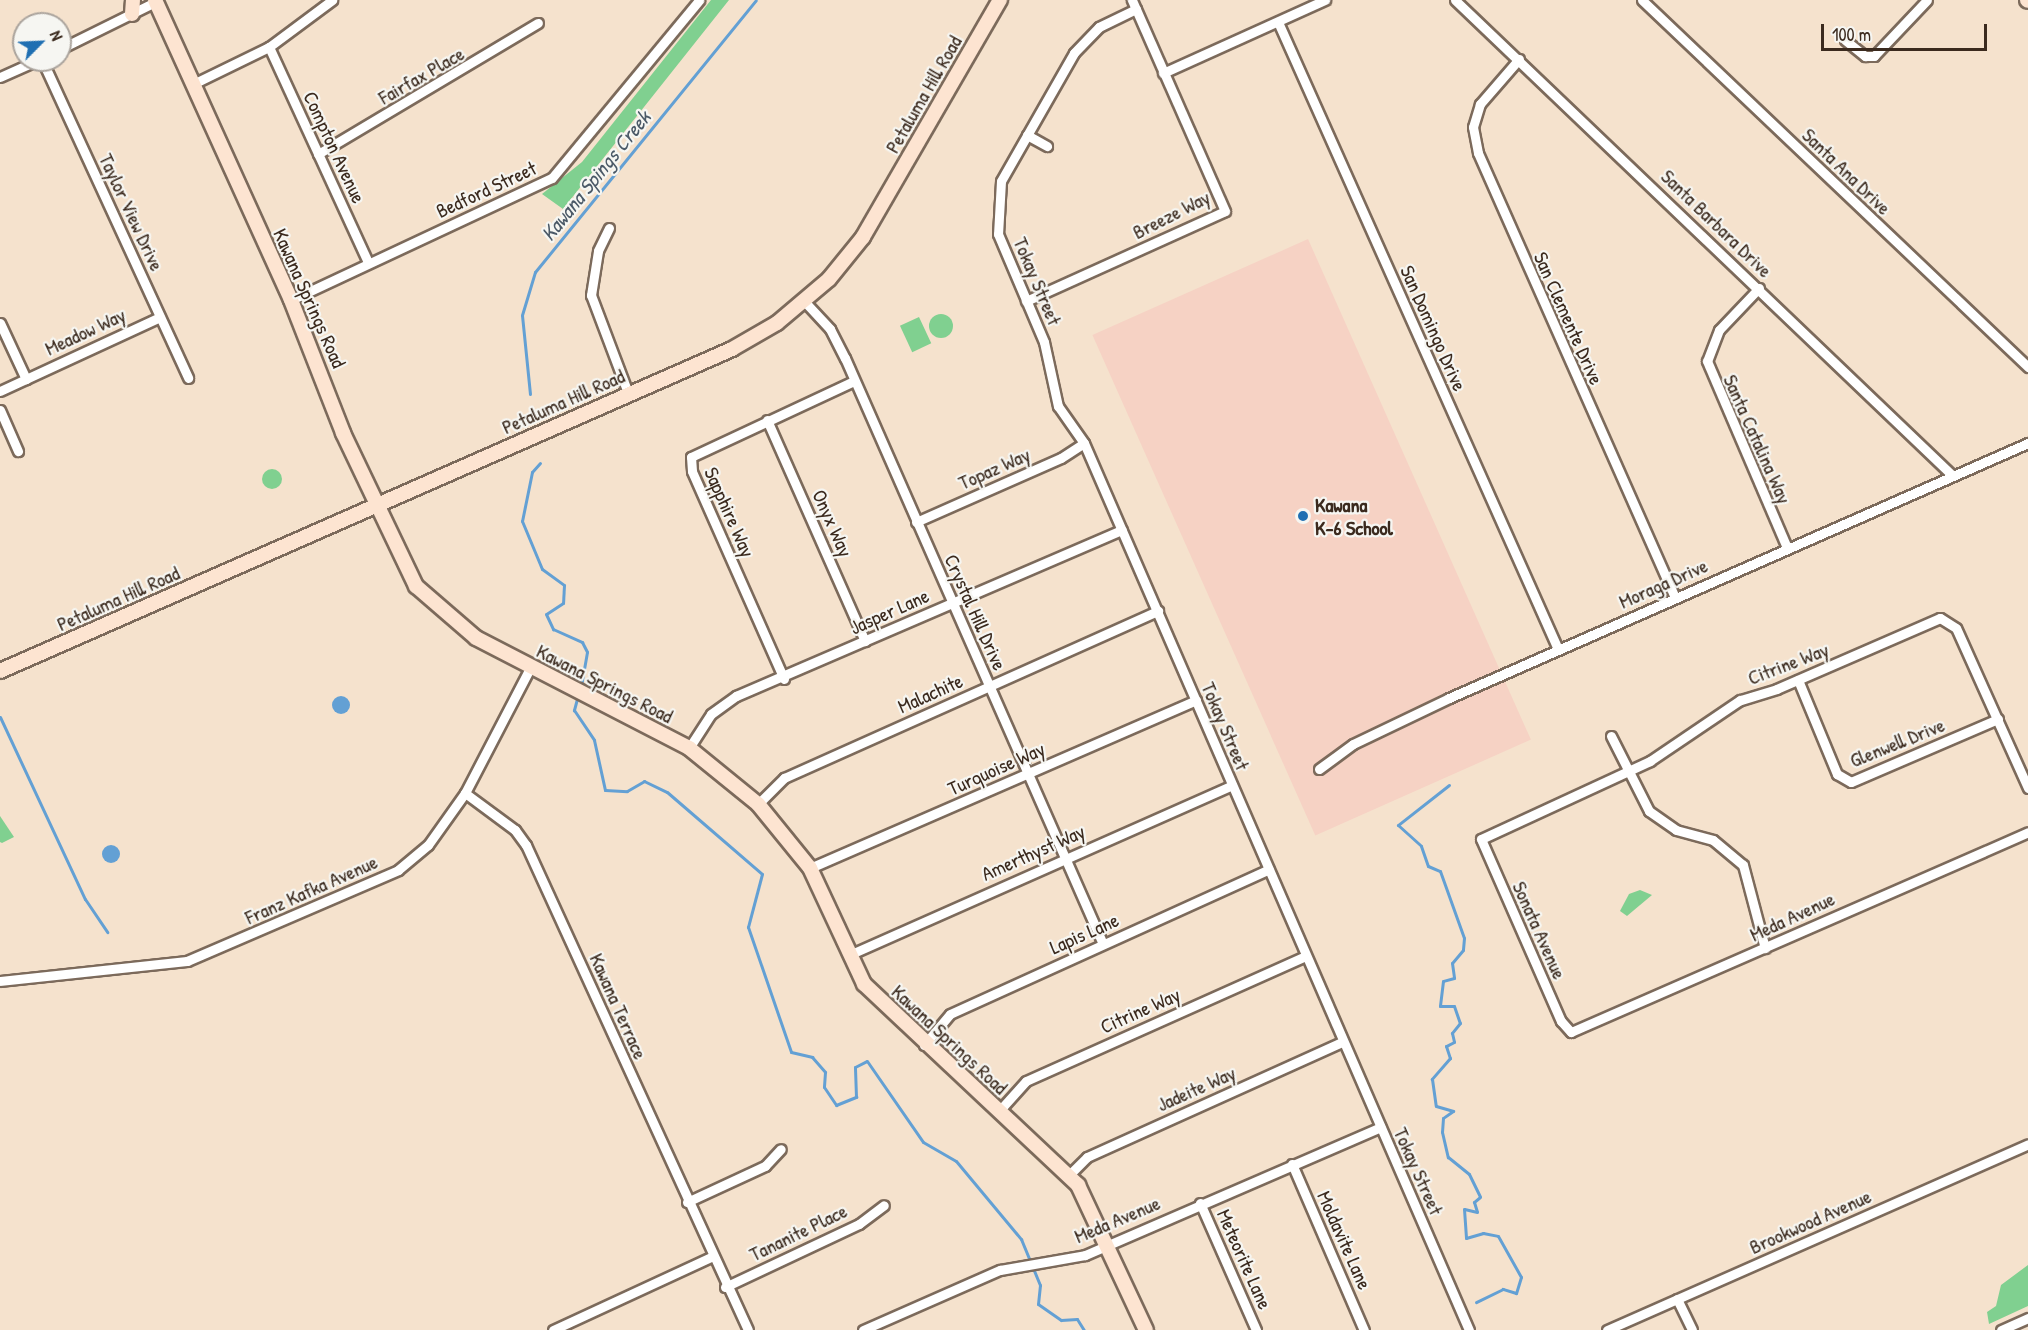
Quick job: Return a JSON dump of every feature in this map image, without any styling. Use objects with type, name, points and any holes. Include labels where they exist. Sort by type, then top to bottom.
[{"type":"street","points":[[193,84],[269,47],[332,0]]},
{"type":"street","name":"Bedford Street","points":[[291,300],[368,262],[552,178],[699,0]]},
{"type":"street","name":"Petaluma Hill Road","points":[[0,671],[732,349],[805,302],[863,237],[1000,0]]},
{"type":"street","points":[[1163,73],[1325,0]]},
{"type":"street","name":"Santa Barbara Drive","points":[[1455,0],[1759,288],[1952,475]]},
{"type":"street","name":"Santa Ana Drive","points":[[1641,0],[2028,367]]},
{"type":"street","points":[[1845,40],[1864,56],[1874,56],[1927,0]]},
{"type":"street","points":[[72,42],[132,7],[155,1]]},
{"type":"street","name":"Kawana Springs Road","points":[[155,1],[291,300],[376,507],[405,567],[436,608],[530,668],[560,680],[689,748],[758,804],[810,868],[864,984],[924,1045],[1069,1175],[1090,1203],[1146,1330]]},
{"type":"street","name":"Breeze Way","points":[[1026,301],[1225,211],[1134,5]]},
{"type":"street","name":"Tokay Street","points":[[1134,5],[1084,39],[1001,181],[997,207],[998,234],[1044,342],[1058,406],[1083,443],[1122,530],[1342,1042],[1469,1330]]},
{"type":"street","name":"San Domingo Drive","points":[[1278,22],[1558,649]]},
{"type":"street","name":"Fairfax Place","points":[[318,154],[538,23]]},
{"type":"street","name":"Compton Avenue","points":[[269,47],[368,262]]},
{"type":"street","name":"San Clemente Drive","points":[[1519,59],[1480,104],[1473,127],[1478,153],[1675,597]]},
{"type":"street","name":"Taylor View Drive","points":[[48,72],[188,378]]},
{"type":"street","points":[[1027,135],[1047,146]]},
{"type":"street","points":[[609,228],[598,251],[591,295],[628,393]]},
{"type":"street","name":"Santa Catalina Way","points":[[1759,288],[1719,330],[1707,361],[1787,548]]},
{"type":"street","name":"Crystal Hill Drive","points":[[805,302],[830,329],[1103,944]]},
{"type":"street","name":"Meadow Way","points":[[0,391],[160,316]]},
{"type":"street","points":[[0,323],[26,379]]},
{"type":"street","name":"Sapphire Way","points":[[784,679],[690,464],[700,450],[854,381]]},
{"type":"street","points":[[0,410],[18,451]]},
{"type":"street","name":"Onyx Way","points":[[767,420],[865,641]]},
{"type":"street","name":"Topaz Way","points":[[916,522],[1061,458],[1083,443]]},
{"type":"street","name":"Moraga Drive","points":[[1319,769],[1371,734],[1675,597],[2028,443]]},
{"type":"street","name":"Jasper Lane","points":[[689,748],[721,704],[784,679],[865,641],[1122,530]]},
{"type":"street","name":"Malachite","points":[[758,804],[784,778],[1158,611]]},
{"type":"street","name":"Citrine Way","points":[[1481,838],[1664,754],[1740,700],[1798,680],[1940,618],[1956,628],[2028,788]]},
{"type":"street","name":"Franz Kafka Avenue","points":[[0,981],[187,961],[398,870],[428,844],[465,793],[530,668]]},
{"type":"street","name":"Glenwell Drive","points":[[1798,680],[1838,774],[1851,782],[1998,719]]},
{"type":"street","name":"Turquoise Way","points":[[810,868],[1196,700]]},
{"type":"street","points":[[1611,736],[1626,772],[1649,811],[1676,830],[1713,840],[1743,865],[1765,948]]},
{"type":"street","name":"Amerthyst Way","points":[[849,955],[1065,857],[1232,785]]},
{"type":"street","name":"Kawana Terrace","points":[[465,793],[515,830],[526,845],[711,1257],[748,1330]]},
{"type":"street","name":"Meda Avenue","points":[[1571,1032],[2028,832]]},
{"type":"street","name":"Sonata Avenue","points":[[1481,838],[1561,1022],[1571,1032]]},
{"type":"street","name":"Lapis Lane","points":[[924,1045],[950,1014],[1269,869]]},
{"type":"street","name":"Citrine Way","points":[[999,1111],[1026,1081],[1305,956]]},
{"type":"street","name":"Jadeite Way","points":[[1069,1175],[1087,1157],[1342,1042]]},
{"type":"street","name":"Meda Avenue","points":[[863,1330],[1012,1266],[1044,1261],[1108,1245],[1200,1203],[1380,1127]]},
{"type":"street","name":"Brookwood Avenue","points":[[1607,1330],[2028,1144]]},
{"type":"street","points":[[687,1202],[765,1166],[781,1149]]},
{"type":"street","name":"Moldavite Lane","points":[[1292,1164],[1364,1330]]},
{"type":"street","name":"Meteorite Lane","points":[[1200,1203],[1256,1330]]},
{"type":"street","name":"Tananite Place","points":[[725,1287],[859,1224],[884,1205]]},
{"type":"street","points":[[553,1330],[711,1257]]},
{"type":"street","points":[[1677,1299],[1692,1330]]},
{"type":"street","points":[[2001,1330],[2028,1318]]},
{"type":"shaded area","name":"Kawana K-6 School","points":[[1308,239],[1531,740],[1315,836],[1092,335]]},
{"type":"green space","points":[[711,0],[729,0],[563,209],[542,194],[582,162]]},
{"type":"green space","points":[[941,314],[949,318],[953,326],[949,334],[941,338],[933,334],[929,326],[933,318]]},
{"type":"green space","points":[[919,317],[931,343],[912,352],[900,326]]},
{"type":"green space","points":[[272,469],[279,472],[282,479],[279,486],[272,489],[265,486],[262,479],[265,472]]},
{"type":"green space","points":[[0,816],[14,837],[2,843],[0,842]]},
{"type":"green space","points":[[1640,890],[1652,895],[1627,916],[1620,911],[1629,894]]},
{"type":"green space","points":[[2028,1265],[2028,1306],[1989,1324],[1987,1312],[1996,1306],[2001,1285]]},
{"type":"water","points":[[337,696],[345,696],[350,701],[348,712],[337,714],[332,709],[332,701]]},
{"type":"water","points":[[111,845],[117,848],[120,854],[117,860],[111,863],[105,860],[102,854],[105,848]]},
{"type":"waterway","name":"Kawana Spings Creek","points":[[530,394],[522,315],[535,272],[756,0]]},
{"type":"waterway","name":"Kawana Spings Creek","points":[[540,463],[532,472],[522,521],[542,569],[564,585],[563,603],[546,614],[553,629],[582,642],[587,652],[581,686]]},
{"type":"waterway","name":"Kawana Spings Creek","points":[[578,695],[574,710],[594,740],[605,790],[627,791],[644,781],[667,792],[762,874],[748,927],[791,1052],[812,1057],[825,1072],[824,1087],[836,1105],[856,1097],[855,1067],[867,1061],[923,1142],[956,1161],[1021,1239],[1040,1285],[1038,1304],[1061,1320],[1077,1319],[1084,1330]]},
{"type":"waterway","points":[[0,717],[85,899],[107,932]]},
{"type":"waterway","points":[[1449,785],[1398,825],[1421,846],[1428,866],[1440,871],[1464,938],[1463,950],[1452,963],[1454,978],[1443,981],[1440,1006],[1454,1006],[1460,1023],[1452,1033],[1454,1042],[1446,1046],[1450,1058],[1432,1079],[1436,1106],[1453,1111],[1443,1118],[1442,1132],[1448,1157],[1469,1174],[1480,1197],[1474,1202],[1477,1212],[1464,1209],[1466,1238],[1483,1233],[1498,1236],[1521,1277],[1516,1293],[1503,1289],[1476,1302]]},
{"type":"place","name":"Kawana K-6 School","points":[[1303,516]]}]
